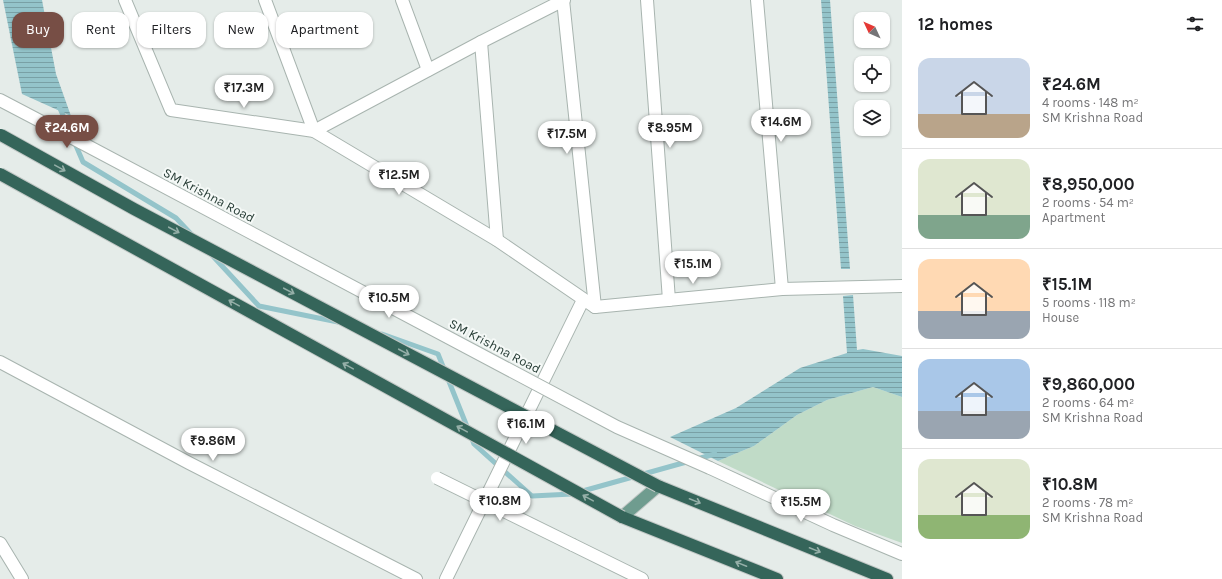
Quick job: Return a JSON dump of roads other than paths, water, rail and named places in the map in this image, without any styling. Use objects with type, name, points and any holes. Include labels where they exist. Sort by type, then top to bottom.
[{"type":"highway","points":[[1,134],[134,209],[658,486],[887,579]]},
{"type":"highway","points":[[0,174],[622,517],[777,579]]},
{"type":"main road","points":[[622,517],[658,486]]},
{"type":"street","points":[[125,0],[171,110],[314,131],[497,240],[595,307],[782,289],[902,286]]},
{"type":"street","points":[[265,0],[314,131]]},
{"type":"street","points":[[402,0],[428,70]]},
{"type":"street","points":[[314,131],[481,42],[564,0],[595,307]]},
{"type":"street","points":[[647,0],[669,300]]},
{"type":"street","points":[[757,0],[782,289]]},
{"type":"street","points":[[481,42],[497,240]]},
{"type":"street","name":"SM Krishna Road","points":[[0,100],[618,427],[833,525],[902,554]]},
{"type":"street","points":[[446,579],[583,300]]},
{"type":"street","points":[[0,362],[189,463],[416,579]]},
{"type":"street","points":[[437,478],[642,579]]},
{"type":"street","points":[[0,543],[20,578]]},
{"type":"water","points":[[3,0],[42,0],[44,12],[12,12],[12,45]]},
{"type":"water","points":[[821,0],[830,0],[850,269],[841,269]]},
{"type":"water","points":[[13,48],[51,48],[56,74],[71,116],[22,94]]},
{"type":"water","points":[[853,295],[857,350],[863,349],[902,356],[902,397],[873,387],[827,400],[797,415],[754,446],[718,461],[670,437],[736,408],[800,368],[847,353],[843,296]]},
{"type":"waterway","points":[[59,106],[83,162],[176,218],[192,235]]},
{"type":"waterway","points":[[210,253],[259,306],[338,322]]},
{"type":"waterway","points":[[382,334],[438,354],[468,429]]},
{"type":"waterway","points":[[471,436],[474,444],[532,496],[572,494],[715,454]]}]
